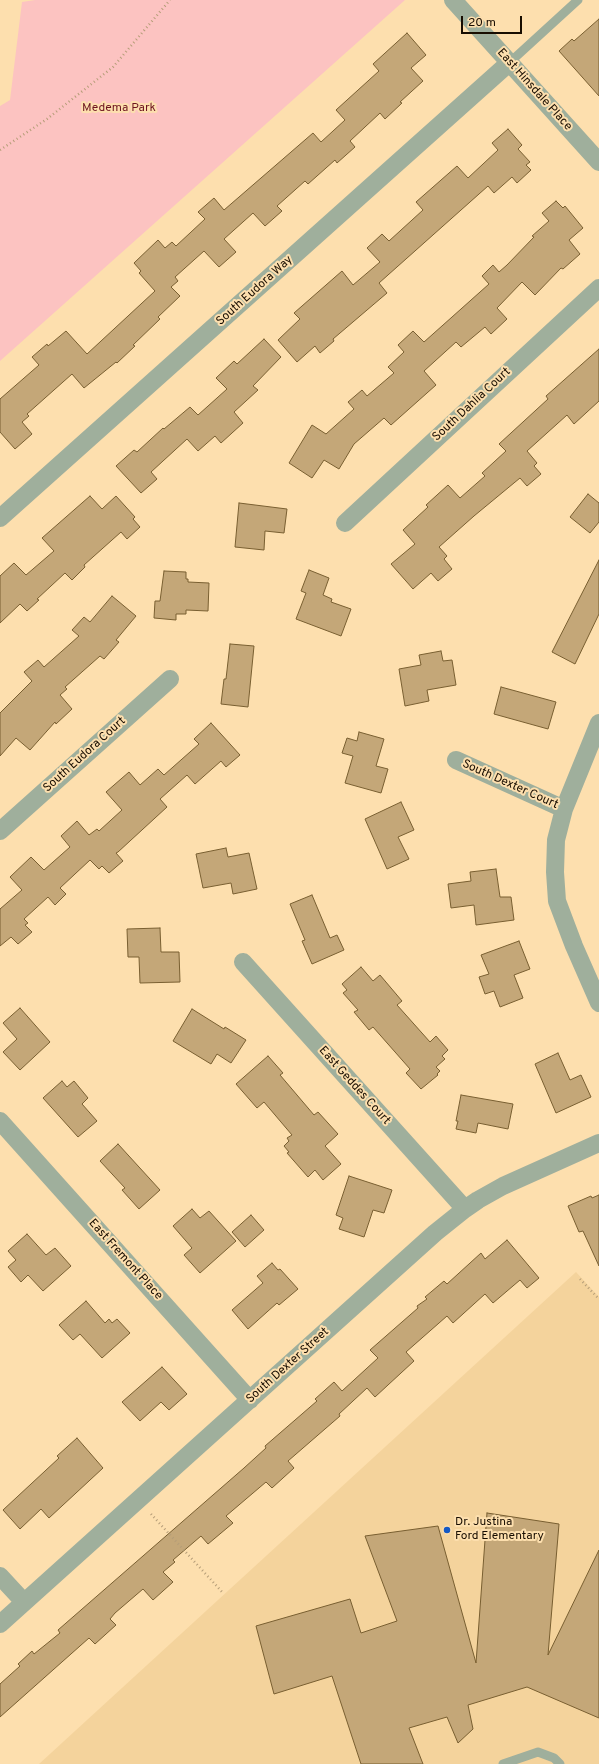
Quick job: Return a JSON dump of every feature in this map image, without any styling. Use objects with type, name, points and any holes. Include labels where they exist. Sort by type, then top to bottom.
[{"type":"street","name":"East Hinsdale Place","points":[[453,0],[599,162]]},
{"type":"street","name":"South Eudora Way","points":[[0,518],[509,63]]},
{"type":"street","name":"South Dahlia Court","points":[[345,523],[599,288]]},
{"type":"street","name":"South Eudora Court","points":[[0,831],[170,679]]},
{"type":"street","points":[[599,723],[564,809],[556,840],[555,872],[557,901],[574,946],[599,1004]]},
{"type":"street","name":"South Dexter Court","points":[[456,760],[564,809]]},
{"type":"street","name":"East Geddes Court","points":[[243,962],[465,1209]]},
{"type":"street","name":"East Fremont Place","points":[[0,1120],[250,1400]]},
{"type":"street","name":"South Dexter Street","points":[[0,1624],[435,1233],[478,1200],[503,1186],[599,1143]]},
{"type":"street","points":[[0,1576],[24,1602]]},
{"type":"lane","points":[[509,63],[578,0]]},
{"type":"lane","points":[[503,1764],[538,1752],[554,1758],[560,1764]]},
{"type":"path","points":[[0,150],[46,119],[112,67],[170,0]]},
{"type":"path","points":[[580,1279],[599,1299]]},
{"type":"path","points":[[138,1500],[223,1593]]},
{"type":"shaded area","name":"Dr. Justina Ford Elementary","points":[[576,1272],[599,1297],[599,1764],[39,1764]]},
{"type":"green space","name":"Medema Park","points":[[35,0],[405,0],[0,361],[0,106],[10,100],[22,2]]},
{"type":"building","points":[[599,19],[599,96],[559,51],[572,39],[574,41]]},
{"type":"building","points":[[407,33],[426,55],[411,68],[423,81],[400,102],[402,103],[385,119],[380,113],[350,141],[355,147],[337,163],[335,160],[308,184],[305,181],[277,206],[282,211],[265,226],[253,213],[224,239],[236,252],[219,267],[204,251],[175,277],[178,281],[171,287],[180,296],[158,317],[160,319],[133,345],[135,346],[117,363],[116,362],[84,388],[72,374],[27,414],[29,416],[22,422],[32,434],[15,449],[0,432],[0,399],[39,365],[32,357],[47,344],[48,346],[66,331],[87,354],[155,291],[139,273],[141,271],[134,263],[158,240],[165,248],[172,242],[176,246],[205,219],[198,212],[214,198],[224,210],[313,133],[321,142],[345,120],[336,110],[379,71],[373,64]]},
{"type":"building","points":[[508,129],[522,145],[518,149],[530,162],[526,165],[531,170],[517,183],[512,177],[494,193],[488,186],[379,283],[387,293],[333,339],[334,341],[320,353],[315,346],[297,362],[278,340],[300,319],[294,313],[342,271],[353,285],[380,262],[367,248],[382,234],[389,241],[423,210],[416,202],[457,166],[468,178],[498,150],[492,143]]},
{"type":"building","points":[[556,201],[563,208],[565,206],[583,228],[569,240],[580,254],[563,269],[561,268],[535,295],[522,282],[497,308],[507,319],[491,334],[485,327],[461,347],[456,342],[424,371],[436,385],[391,425],[384,418],[354,444],[339,469],[324,460],[312,478],[289,463],[312,425],[326,434],[354,409],[348,402],[362,390],[367,396],[394,373],[388,367],[404,352],[398,345],[413,331],[424,342],[489,284],[482,276],[493,265],[499,272],[507,265],[534,237],[532,236],[549,221],[542,213]]},
{"type":"building","points":[[264,339],[281,357],[253,386],[258,390],[234,412],[243,423],[221,443],[215,436],[198,451],[187,439],[151,472],[157,479],[141,493],[116,466],[134,450],[137,452],[163,428],[164,429],[190,407],[198,415],[227,389],[216,378],[234,361],[237,364]]},
{"type":"building","points":[[599,349],[599,401],[574,424],[567,415],[527,451],[537,463],[534,466],[541,474],[527,486],[520,478],[439,547],[447,556],[444,559],[452,569],[438,581],[431,573],[413,589],[391,564],[415,544],[403,530],[428,507],[426,505],[448,485],[460,498],[485,476],[482,473],[506,451],[499,444],[548,399],[546,396]]},
{"type":"building","points":[[588,494],[599,503],[599,522],[590,533],[570,517]]},
{"type":"building","points":[[90,496],[102,509],[116,496],[135,517],[133,519],[140,527],[127,539],[121,532],[84,565],[85,567],[72,580],[65,573],[37,599],[39,600],[27,611],[20,604],[0,623],[0,576],[14,563],[26,575],[54,551],[42,538]]},
{"type":"building","points":[[239,503],[287,509],[284,533],[265,531],[264,550],[235,547]]},
{"type":"building","points":[[599,560],[599,614],[575,664],[552,652]]},
{"type":"building","points":[[309,570],[329,578],[323,595],[332,599],[331,602],[351,609],[341,636],[296,619],[306,593],[301,591]]},
{"type":"building","points":[[164,571],[186,572],[186,579],[188,579],[188,582],[209,583],[208,611],[186,610],[186,614],[176,614],[176,620],[154,618],[155,601],[160,601]]},
{"type":"building","points":[[112,596],[136,616],[116,640],[119,642],[104,659],[100,656],[65,687],[67,689],[60,695],[72,709],[56,724],[55,722],[30,750],[16,738],[0,756],[0,713],[32,681],[24,672],[38,660],[44,667],[79,636],[72,630],[84,617],[90,622]]},
{"type":"building","points":[[230,644],[254,646],[248,707],[221,704],[224,679],[226,679]]},
{"type":"building","points":[[441,651],[443,661],[452,660],[456,685],[427,690],[429,701],[405,706],[399,669],[421,665],[419,655]]},
{"type":"building","points":[[501,687],[556,702],[548,729],[494,714]]},
{"type":"building","points":[[211,723],[240,755],[226,767],[221,761],[195,784],[187,775],[160,799],[167,807],[116,853],[123,861],[109,873],[102,866],[99,869],[90,860],[60,888],[66,894],[55,905],[48,897],[24,919],[28,923],[25,925],[32,932],[18,944],[11,937],[0,946],[0,909],[22,890],[10,877],[31,857],[44,870],[70,847],[61,836],[77,821],[89,835],[97,829],[99,831],[122,810],[106,792],[129,772],[140,785],[158,769],[164,775],[199,744],[194,739]]},
{"type":"building","points":[[359,732],[384,739],[376,766],[388,769],[381,793],[345,783],[353,756],[342,753],[347,738],[357,741]]},
{"type":"building","points":[[401,802],[414,830],[398,837],[409,859],[387,869],[365,819]]},
{"type":"building","points":[[226,848],[228,857],[249,853],[257,889],[233,894],[231,883],[203,888],[196,854]]},
{"type":"building","points":[[496,869],[500,897],[511,897],[514,920],[476,925],[474,905],[451,908],[448,884],[471,881],[470,872]]},
{"type":"building","points":[[312,895],[330,938],[337,935],[344,950],[312,964],[302,941],[305,940],[290,904]]},
{"type":"building","points":[[160,928],[161,952],[179,952],[180,982],[140,983],[139,957],[128,957],[127,929]]},
{"type":"building","points":[[519,941],[530,969],[514,975],[523,998],[500,1007],[494,991],[485,994],[479,977],[489,974],[481,955]]},
{"type":"building","points":[[361,967],[373,981],[380,975],[402,1001],[397,1005],[430,1042],[436,1036],[448,1050],[442,1056],[445,1059],[436,1067],[440,1071],[437,1074],[438,1075],[421,1089],[406,1073],[410,1069],[373,1027],[369,1030],[354,1012],[358,1010],[343,993],[347,990],[342,984]]},
{"type":"building","points":[[20,1008],[50,1042],[20,1070],[3,1052],[17,1039],[3,1023]]},
{"type":"building","points":[[192,1009],[224,1029],[225,1027],[246,1040],[231,1063],[217,1054],[211,1064],[173,1041]]},
{"type":"building","points":[[558,1053],[570,1080],[581,1075],[591,1097],[556,1113],[535,1064]]},
{"type":"building","points":[[268,1056],[283,1073],[280,1075],[314,1115],[318,1112],[338,1134],[325,1146],[341,1164],[323,1180],[315,1170],[308,1177],[287,1153],[289,1152],[284,1146],[289,1141],[287,1138],[292,1135],[264,1102],[257,1108],[236,1084]]},
{"type":"building","points":[[62,1081],[67,1087],[74,1081],[88,1098],[82,1104],[97,1121],[78,1137],[43,1098]]},
{"type":"building","points":[[461,1095],[513,1104],[508,1129],[478,1123],[476,1133],[456,1129]]},
{"type":"building","points":[[118,1144],[160,1190],[139,1209],[122,1190],[125,1188],[100,1161]]},
{"type":"building","points":[[349,1176],[392,1190],[384,1213],[373,1210],[364,1237],[339,1229],[343,1218],[336,1215]]},
{"type":"building","points":[[599,1195],[599,1266],[583,1231],[579,1232],[568,1206],[591,1196],[592,1198]]},
{"type":"building","points":[[192,1209],[200,1218],[209,1211],[236,1241],[200,1273],[184,1255],[192,1248],[173,1226]]},
{"type":"building","points":[[251,1215],[264,1230],[245,1247],[232,1232]]},
{"type":"building","points":[[27,1234],[46,1255],[55,1248],[71,1266],[43,1291],[28,1275],[21,1282],[8,1267],[16,1260],[8,1251]]},
{"type":"building","points":[[507,1240],[539,1278],[527,1288],[520,1280],[493,1303],[485,1294],[453,1323],[447,1316],[406,1352],[414,1361],[375,1397],[367,1388],[339,1414],[340,1416],[288,1461],[294,1468],[272,1488],[266,1482],[226,1516],[233,1523],[208,1544],[201,1536],[173,1560],[175,1562],[163,1572],[173,1582],[153,1600],[143,1589],[115,1613],[110,1619],[116,1625],[95,1644],[89,1638],[0,1717],[0,1684],[20,1666],[18,1664],[32,1651],[34,1654],[60,1633],[58,1630],[244,1468],[266,1448],[265,1446],[317,1401],[315,1399],[334,1382],[342,1391],[378,1358],[370,1350],[418,1308],[417,1306],[427,1299],[425,1297],[444,1281],[447,1284],[481,1253],[485,1259]]},
{"type":"building","points":[[272,1263],[278,1270],[280,1269],[298,1289],[279,1305],[277,1303],[248,1329],[232,1310],[263,1283],[257,1276]]},
{"type":"building","points":[[86,1301],[105,1323],[109,1319],[112,1323],[117,1319],[130,1333],[102,1358],[80,1334],[73,1340],[59,1325]]},
{"type":"building","points":[[162,1367],[187,1394],[169,1410],[161,1402],[140,1421],[122,1402]]},
{"type":"building","points":[[77,1438],[103,1468],[49,1518],[41,1509],[20,1529],[3,1510],[59,1458],[57,1456]]},
{"type":"building","points":[[487,1513],[559,1524],[548,1655],[599,1550],[599,1718],[527,1687],[468,1705],[473,1729],[458,1743],[447,1717],[409,1728],[423,1764],[361,1764],[332,1676],[274,1694],[256,1626],[350,1599],[361,1633],[397,1621],[365,1536],[438,1526],[476,1663]]},
{"type":"place","name":"Dr. Justina Ford Elementary","points":[[447,1530]]}]
